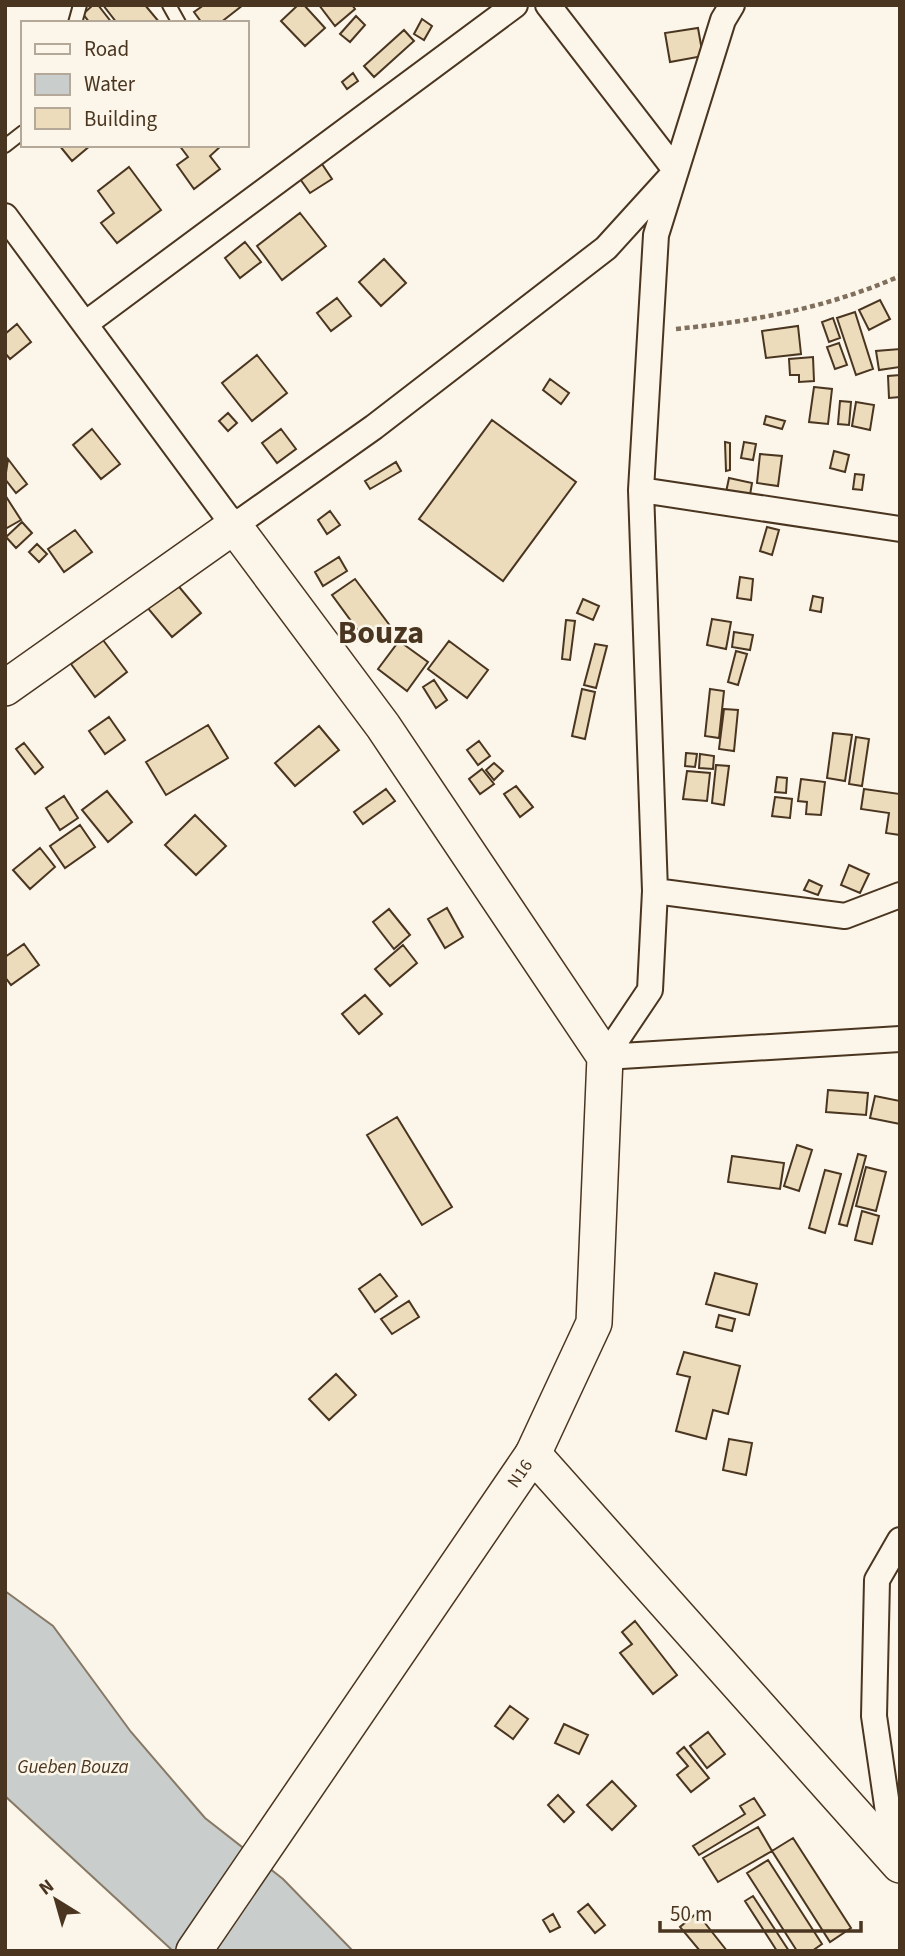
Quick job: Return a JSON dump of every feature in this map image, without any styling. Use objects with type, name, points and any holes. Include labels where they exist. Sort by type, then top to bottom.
[{"type":"street","points":[[85,324],[514,5]]},
{"type":"street","points":[[548,5],[676,171]]},
{"type":"street","points":[[533,1454],[594,1323],[605,1057],[650,990],[655,891],[641,490],[656,234],[723,20],[732,5]]},
{"type":"street","points":[[5,688],[374,427],[606,248],[676,171]]},
{"type":"street","points":[[5,216],[383,726],[605,1057]]},
{"type":"street","points":[[641,490],[900,529]]},
{"type":"street","points":[[655,891],[845,916],[900,895]]},
{"type":"street","points":[[605,1057],[900,1039]]},
{"type":"street","name":"N16","points":[[194,1951],[533,1454],[897,1863]]},
{"type":"street","points":[[897,1863],[874,1703],[877,1580],[900,1540]]},
{"type":"lane","points":[[169,5],[178,21]]},
{"type":"lane","points":[[5,146],[21,134]]},
{"type":"path","points":[[651,331],[754,319],[851,297],[900,276]]},
{"type":"water","name":"Gueben Bouza","points":[[5,1591],[53,1626],[131,1732],[205,1818],[283,1879],[353,1951],[173,1951],[5,1796]]},
{"type":"building","points":[[93,5],[98,5],[110,21],[88,21],[83,14]]},
{"type":"building","points":[[103,5],[145,5],[158,21],[115,21]]},
{"type":"building","points":[[204,5],[243,5],[223,21],[201,21],[194,12]]},
{"type":"building","points":[[298,5],[304,5],[325,28],[305,46],[281,21]]},
{"type":"building","points":[[319,5],[352,5],[355,9],[335,26]]},
{"type":"building","points":[[356,16],[365,25],[350,42],[340,34]]},
{"type":"building","points":[[422,19],[432,26],[424,40],[414,34]]},
{"type":"building","points":[[698,28],[703,56],[670,62],[665,33]]},
{"type":"building","points":[[404,30],[414,41],[374,77],[364,66]]},
{"type":"building","points":[[353,73],[358,81],[347,89],[342,82]]},
{"type":"building","points":[[61,147],[89,147],[72,161]]},
{"type":"building","points":[[180,147],[220,147],[210,156],[220,169],[194,189],[177,165],[188,157]]},
{"type":"building","points":[[320,161],[332,179],[310,193],[298,176]]},
{"type":"building","points":[[129,167],[161,210],[117,243],[101,223],[114,213],[98,191]]},
{"type":"building","points":[[300,213],[326,246],[282,280],[257,246]]},
{"type":"building","points":[[245,242],[261,262],[240,278],[225,258]]},
{"type":"building","points":[[384,259],[406,283],[381,306],[359,282]]},
{"type":"building","points":[[337,298],[351,316],[331,331],[317,313]]},
{"type":"building","points":[[880,300],[890,319],[869,330],[859,310]]},
{"type":"building","points":[[855,312],[873,369],[856,375],[837,318]]},
{"type":"building","points":[[833,318],[840,338],[829,342],[822,322]]},
{"type":"building","points":[[17,324],[31,342],[10,359],[5,353],[5,334]]},
{"type":"building","points":[[798,326],[801,354],[766,358],[762,331]]},
{"type":"building","points":[[839,343],[847,365],[835,369],[827,347]]},
{"type":"building","points":[[900,349],[900,367],[879,370],[876,351]]},
{"type":"building","points":[[257,355],[287,393],[252,421],[222,383]]},
{"type":"building","points":[[813,357],[814,381],[799,382],[799,375],[790,375],[789,359]]},
{"type":"building","points":[[900,375],[900,397],[889,398],[888,376]]},
{"type":"building","points":[[550,379],[569,393],[561,404],[543,390]]},
{"type":"building","points":[[814,387],[832,389],[828,424],[809,422]]},
{"type":"building","points":[[840,401],[851,402],[849,425],[838,424]]},
{"type":"building","points":[[856,402],[874,405],[870,430],[852,426]]},
{"type":"building","points":[[228,413],[237,423],[228,431],[219,421]]},
{"type":"building","points":[[766,416],[785,421],[782,429],[764,424]]},
{"type":"building","points":[[492,420],[576,482],[503,581],[419,519]]},
{"type":"building","points":[[92,429],[120,464],[101,479],[73,445]]},
{"type":"building","points":[[281,429],[296,449],[277,463],[262,443]]},
{"type":"building","points":[[725,442],[730,443],[730,470],[726,471]]},
{"type":"building","points":[[744,442],[756,444],[753,460],[741,458]]},
{"type":"building","points":[[834,451],[849,455],[845,472],[830,468]]},
{"type":"building","points":[[760,454],[782,456],[778,486],[757,483]]},
{"type":"building","points":[[8,459],[27,484],[16,493],[5,479]]},
{"type":"building","points":[[396,462],[401,471],[370,489],[365,481]]},
{"type":"building","points":[[855,474],[864,475],[862,490],[853,489]]},
{"type":"building","points":[[729,478],[752,483],[749,501],[725,497]]},
{"type":"building","points":[[5,495],[21,520],[5,529]]},
{"type":"building","points":[[330,511],[340,525],[327,534],[318,520]]},
{"type":"building","points":[[22,522],[32,533],[16,548],[6,537]]},
{"type":"building","points":[[767,527],[779,530],[772,555],[760,551]]},
{"type":"building","points":[[75,530],[92,552],[64,572],[48,549]]},
{"type":"building","points":[[37,544],[47,554],[39,562],[29,552]]},
{"type":"building","points":[[339,557],[347,571],[323,586],[315,572]]},
{"type":"building","points":[[740,577],[753,579],[751,600],[737,598]]},
{"type":"building","points":[[355,579],[391,627],[368,644],[332,595]]},
{"type":"building","points":[[175,582],[201,613],[172,637],[146,606]]},
{"type":"building","points":[[813,596],[823,598],[821,612],[810,610]]},
{"type":"building","points":[[583,599],[599,606],[593,620],[577,613]]},
{"type":"building","points":[[712,619],[731,622],[726,649],[707,645]]},
{"type":"building","points":[[566,620],[575,621],[570,660],[562,659]]},
{"type":"building","points":[[734,632],[753,635],[750,650],[732,647]]},
{"type":"building","points":[[103,640],[127,672],[95,697],[71,664]]},
{"type":"building","points":[[399,641],[428,662],[407,691],[378,669]]},
{"type":"building","points":[[449,641],[488,670],[467,698],[428,669]]},
{"type":"building","points":[[595,644],[607,646],[596,688],[584,685]]},
{"type":"building","points":[[736,651],[747,654],[738,685],[728,682]]},
{"type":"building","points":[[434,680],[447,700],[436,708],[423,687]]},
{"type":"building","points":[[582,689],[595,692],[585,739],[572,736]]},
{"type":"building","points":[[710,689],[724,691],[719,738],[705,736]]},
{"type":"building","points":[[724,709],[738,710],[734,751],[719,749]]},
{"type":"building","points":[[109,717],[125,740],[105,754],[89,731]]},
{"type":"building","points":[[208,725],[228,758],[166,795],[146,762]]},
{"type":"building","points":[[319,726],[339,750],[295,786],[275,763]]},
{"type":"building","points":[[833,733],[852,735],[845,781],[827,778]]},
{"type":"building","points":[[856,737],[869,739],[862,786],[849,784]]},
{"type":"building","points":[[479,741],[490,756],[478,765],[467,750]]},
{"type":"building","points":[[24,743],[43,767],[35,774],[16,749]]},
{"type":"building","points":[[686,753],[697,754],[695,767],[685,766]]},
{"type":"building","points":[[700,754],[714,756],[713,769],[699,768]]},
{"type":"building","points":[[494,763],[503,771],[494,780],[486,770]]},
{"type":"building","points":[[716,765],[729,766],[724,805],[712,803]]},
{"type":"building","points":[[482,769],[494,784],[480,794],[469,779]]},
{"type":"building","points":[[687,771],[710,773],[707,801],[683,799]]},
{"type":"building","points":[[777,777],[787,778],[786,793],[775,792]]},
{"type":"building","points":[[801,779],[825,782],[821,815],[806,814],[807,802],[798,801]]},
{"type":"building","points":[[516,786],[533,807],[520,817],[504,794]]},
{"type":"building","points":[[386,789],[395,801],[363,824],[354,812]]},
{"type":"building","points":[[864,789],[900,794],[900,835],[886,833],[889,813],[861,809]]},
{"type":"building","points":[[107,791],[132,822],[108,842],[82,810]]},
{"type":"building","points":[[64,796],[78,818],[60,830],[46,808]]},
{"type":"building","points":[[775,797],[792,799],[790,818],[772,816]]},
{"type":"building","points":[[195,815],[226,846],[196,875],[165,845]]},
{"type":"building","points":[[80,825],[95,847],[65,868],[50,846]]},
{"type":"building","points":[[40,848],[55,867],[30,889],[13,870]]},
{"type":"building","points":[[849,865],[869,874],[860,893],[841,885]]},
{"type":"building","points":[[809,880],[822,886],[818,895],[804,890]]},
{"type":"building","points":[[447,908],[463,937],[445,948],[428,919]]},
{"type":"building","points":[[389,909],[410,935],[394,949],[373,922]]},
{"type":"building","points":[[24,944],[39,965],[11,985],[5,977],[5,957]]},
{"type":"building","points":[[403,945],[417,963],[390,986],[375,969]]},
{"type":"building","points":[[365,995],[382,1014],[359,1034],[342,1014]]},
{"type":"building","points":[[828,1090],[868,1093],[866,1115],[826,1112]]},
{"type":"building","points":[[875,1096],[900,1101],[900,1124],[870,1118]]},
{"type":"building","points":[[397,1117],[452,1207],[422,1225],[367,1135]]},
{"type":"building","points":[[797,1145],[812,1150],[799,1191],[784,1186]]},
{"type":"building","points":[[858,1154],[866,1156],[847,1226],[839,1224]]},
{"type":"building","points":[[732,1156],[784,1163],[780,1189],[728,1182]]},
{"type":"building","points":[[866,1167],[886,1172],[876,1211],[856,1206]]},
{"type":"building","points":[[825,1170],[841,1174],[825,1233],[809,1228]]},
{"type":"building","points":[[862,1211],[879,1216],[872,1244],[855,1240]]},
{"type":"building","points":[[715,1273],[757,1284],[749,1315],[706,1304]]},
{"type":"building","points":[[380,1274],[397,1296],[375,1312],[359,1289]]},
{"type":"building","points":[[409,1301],[419,1317],[392,1334],[381,1319]]},
{"type":"building","points":[[719,1315],[735,1319],[732,1331],[716,1327]]},
{"type":"building","points":[[684,1352],[740,1366],[728,1414],[713,1410],[706,1439],[676,1431],[690,1377],[677,1374]]},
{"type":"building","points":[[336,1374],[356,1395],[329,1420],[309,1399]]},
{"type":"building","points":[[729,1439],[752,1443],[746,1475],[723,1470]]},
{"type":"building","points":[[635,1621],[677,1675],[653,1694],[620,1653],[632,1644],[622,1632]]},
{"type":"building","points":[[510,1706],[528,1719],[513,1739],[495,1726]]},
{"type":"building","points":[[564,1724],[588,1735],[579,1754],[555,1743]]},
{"type":"building","points":[[708,1732],[725,1754],[707,1768],[690,1746]]},
{"type":"building","points":[[684,1747],[709,1778],[691,1792],[677,1775],[688,1766],[677,1753]]},
{"type":"building","points":[[612,1781],[636,1806],[612,1830],[587,1805]]},
{"type":"building","points":[[558,1795],[574,1812],[564,1822],[548,1805]]},
{"type":"building","points":[[754,1798],[765,1815],[699,1855],[693,1846],[745,1814],[740,1806]]},
{"type":"building","points":[[758,1827],[772,1851],[718,1882],[703,1858]]},
{"type":"building","points":[[793,1838],[851,1928],[830,1942],[772,1851]]},
{"type":"building","points":[[768,1860],[822,1944],[812,1951],[797,1951],[747,1873]]},
{"type":"building","points":[[753,1896],[789,1951],[777,1951],[745,1901]]},
{"type":"building","points":[[588,1904],[605,1925],[595,1933],[578,1912]]},
{"type":"building","points":[[697,1913],[727,1951],[700,1951],[680,1927]]},
{"type":"building","points":[[553,1914],[560,1927],[550,1932],[543,1920]]},
{"type":"district","name":"Bouza","points":[[381,632]]}]
